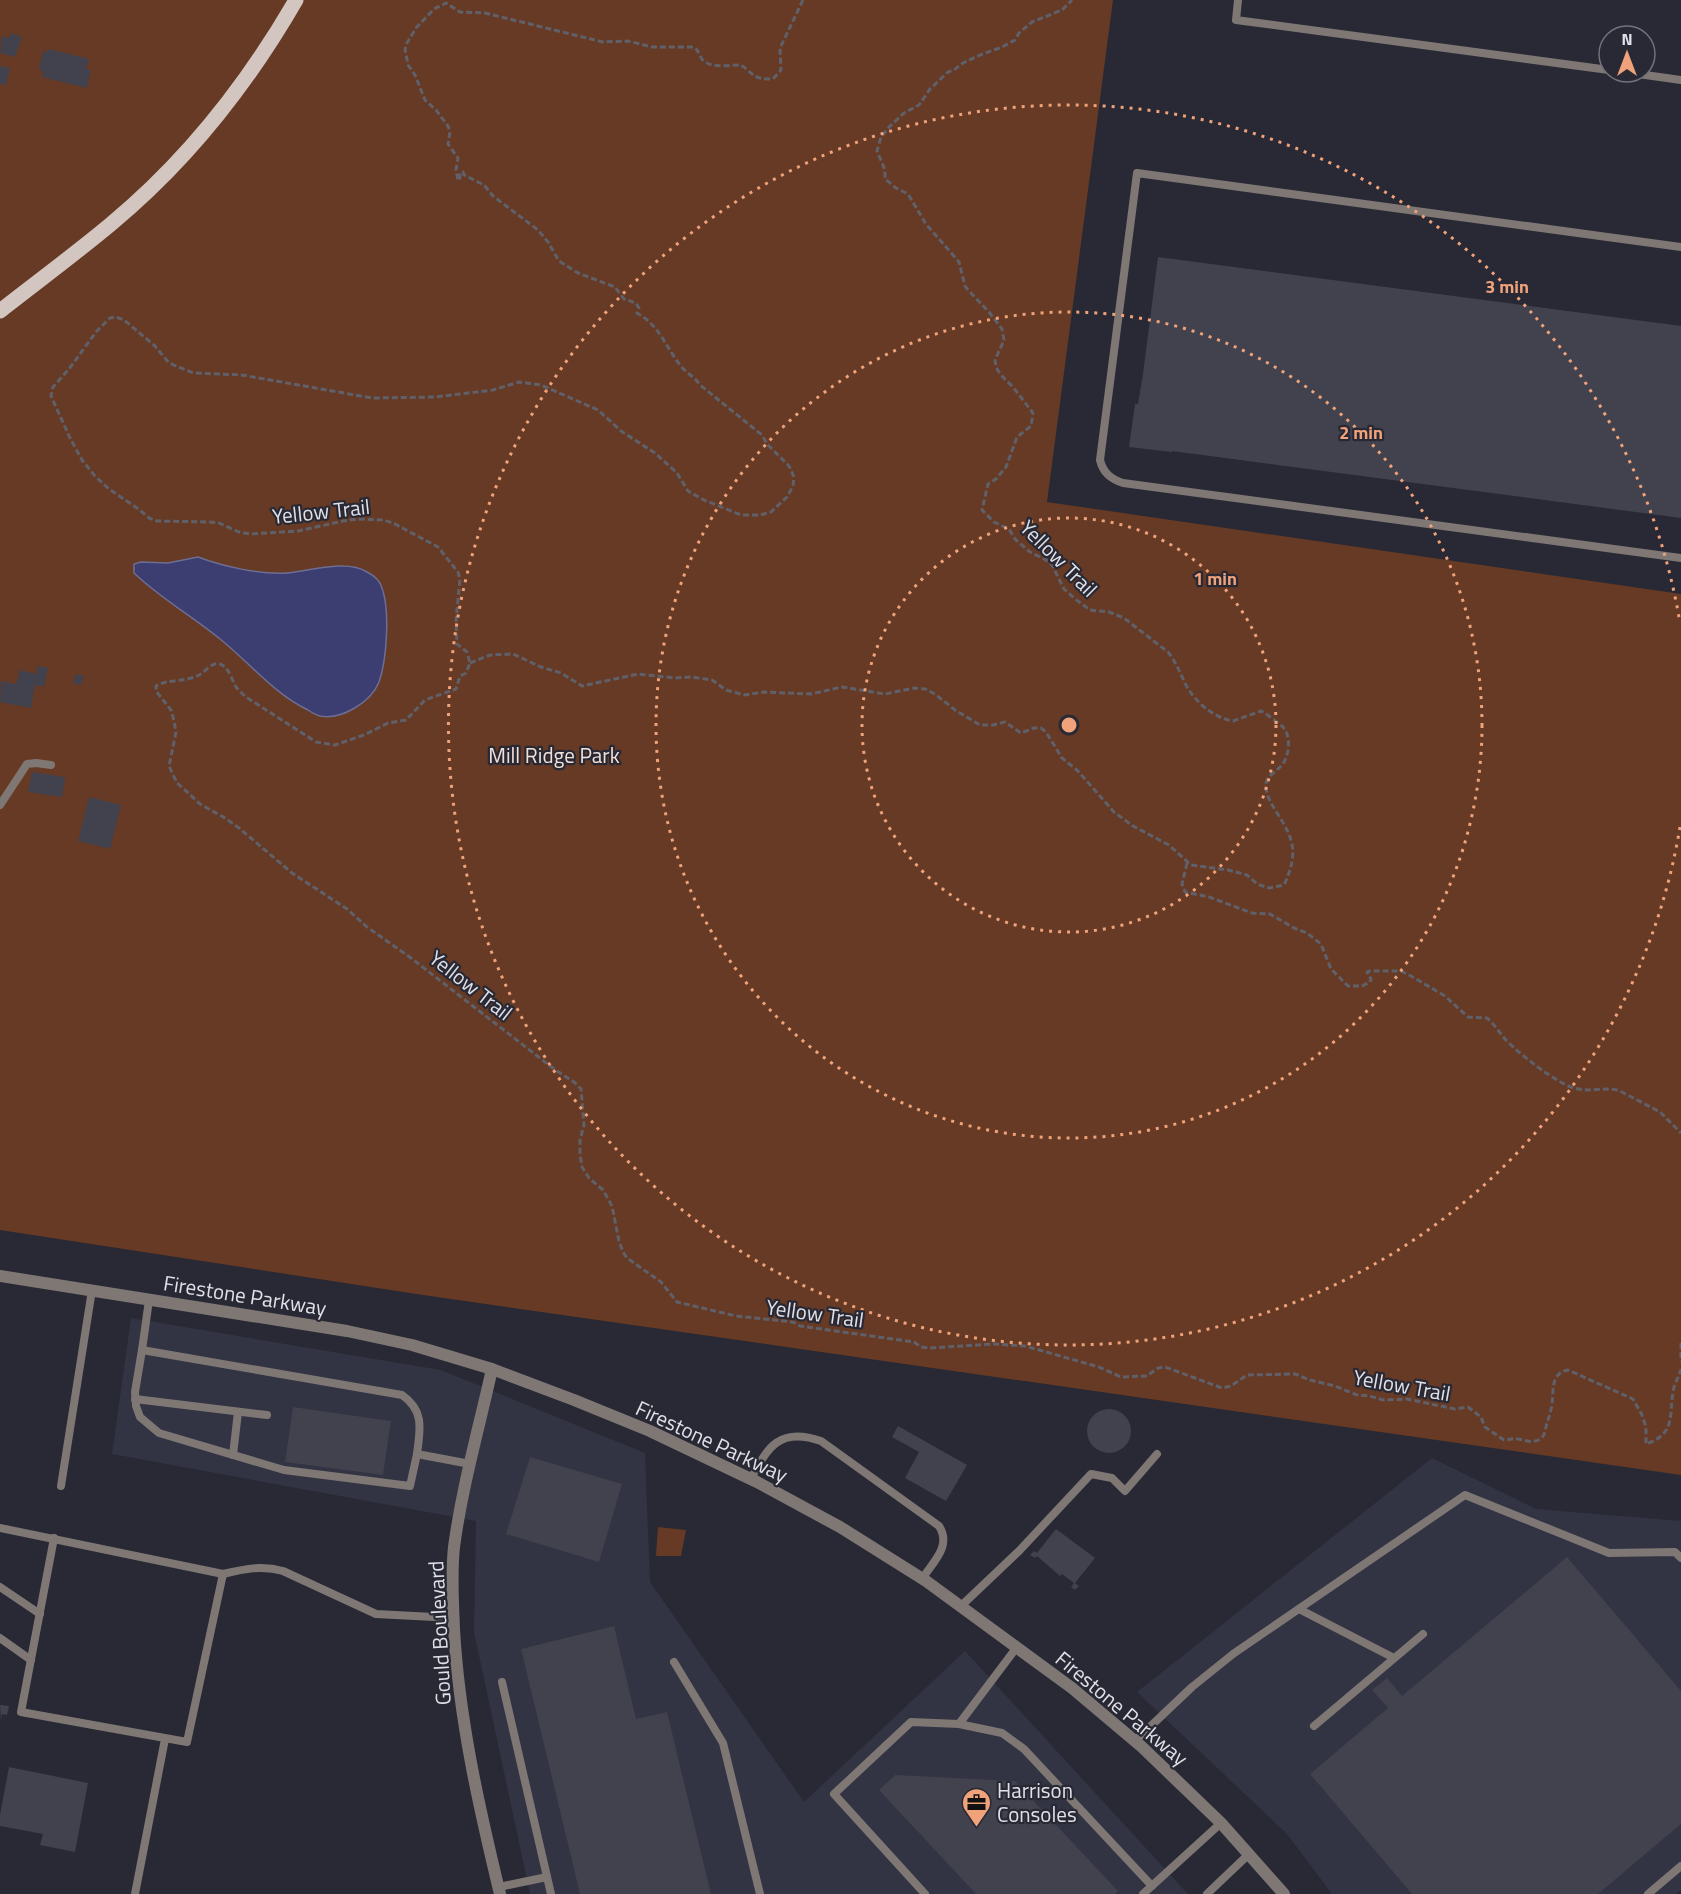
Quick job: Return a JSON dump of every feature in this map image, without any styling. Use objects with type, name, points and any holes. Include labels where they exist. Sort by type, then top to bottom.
[{"type":"main road","points":[[0,311],[112,223],[159,180],[204,131],[244,81],[296,0]]},
{"type":"street","name":"Firestone Parkway","points":[[0,1276],[347,1331],[412,1345],[492,1369],[650,1431],[751,1479],[840,1527],[922,1579],[1072,1688],[1136,1741],[1221,1823],[1284,1894]]},
{"type":"street","name":"Gould Boulevard","points":[[492,1369],[470,1464],[454,1549],[452,1589],[461,1698],[472,1774],[499,1891]]},
{"type":"lane","points":[[1238,0],[1236,20],[1597,68]]},
{"type":"lane","points":[[1657,77],[1681,80]]},
{"type":"lane","points":[[1681,247],[1137,173],[1100,460],[1102,469],[1107,475],[1123,483],[1681,558]]},
{"type":"lane","points":[[0,805],[27,764],[36,762],[51,765]]},
{"type":"lane","points":[[61,1486],[92,1290]]},
{"type":"lane","points":[[142,1350],[402,1395],[416,1408],[420,1429],[410,1486],[284,1470],[159,1433],[140,1417],[135,1399],[149,1300]]},
{"type":"lane","points":[[135,1399],[267,1415]]},
{"type":"lane","points":[[233,1455],[238,1412]]},
{"type":"lane","points":[[751,1479],[768,1448],[777,1442],[803,1436],[821,1441],[939,1526],[945,1539],[944,1546],[922,1579]]},
{"type":"lane","points":[[417,1454],[470,1464]]},
{"type":"lane","points":[[961,1606],[1019,1551],[1090,1474],[1112,1478],[1125,1491],[1157,1454]]},
{"type":"lane","points":[[1136,1741],[1207,1675],[1465,1495],[1609,1553],[1675,1552],[1681,1558]]},
{"type":"lane","points":[[0,1527],[223,1574],[257,1567],[270,1568],[283,1571],[376,1614],[453,1618]]},
{"type":"lane","points":[[54,1538],[21,1712],[187,1742],[223,1574]]},
{"type":"lane","points":[[0,1587],[40,1614]]},
{"type":"lane","points":[[1299,1609],[1394,1658]]},
{"type":"lane","points":[[1314,1726],[1423,1634]]},
{"type":"lane","points":[[0,1638],[31,1660]]},
{"type":"lane","points":[[959,1724],[1017,1647]]},
{"type":"lane","points":[[674,1662],[723,1743],[760,1894]]},
{"type":"lane","points":[[502,1682],[551,1894]]},
{"type":"lane","points":[[925,1894],[834,1794],[911,1722],[959,1724],[1002,1733],[1024,1749],[1152,1886]]},
{"type":"lane","points":[[135,1894],[165,1738]]},
{"type":"lane","points":[[1143,1894],[1221,1823]]},
{"type":"lane","points":[[1208,1894],[1249,1854]]},
{"type":"lane","points":[[1648,1894],[1681,1866]]},
{"type":"lane","points":[[499,1891],[547,1877]]},
{"type":"path","name":"Yellow Trail","points":[[802,0],[780,48],[781,70],[773,79],[756,78],[741,65],[709,65],[694,47],[652,46],[628,41],[603,42],[485,13],[460,12],[446,3],[434,9],[416,28],[405,49],[408,65],[415,75],[425,100],[448,126],[450,132],[448,144],[458,158],[456,170],[458,180],[462,172],[484,185],[493,196],[537,230],[548,242],[559,261],[578,273],[615,287],[624,299],[636,303],[639,308],[637,314],[656,329],[685,370],[743,422],[762,435],[767,444],[789,466],[794,477],[791,490],[771,512],[760,515],[741,515],[704,500],[688,491],[677,473],[655,453],[621,431],[598,410],[541,385],[519,382],[493,390],[435,397],[372,398],[242,375],[193,373],[169,363],[155,346],[124,320],[116,317],[104,323],[53,387],[51,396],[82,460],[109,489],[148,518],[157,521],[219,523],[250,534],[298,531],[343,520],[384,520],[438,547],[455,566],[459,575],[457,644],[467,652],[470,663],[466,673],[460,676],[456,688],[425,700],[406,720],[388,723],[364,735],[335,745],[316,742],[281,720],[237,689],[224,666],[218,663],[190,679],[161,683],[156,686],[156,691],[171,710],[174,721],[176,732],[170,766],[177,783],[200,804],[225,818],[292,873],[347,909],[367,927],[411,958],[581,1089],[584,1125],[580,1140],[582,1167],[603,1190],[612,1206],[623,1252],[635,1264],[661,1282],[677,1302],[736,1316],[793,1322],[800,1326],[914,1342],[921,1347],[994,1344],[1025,1346],[1099,1367],[1121,1377],[1147,1376],[1158,1368],[1165,1367],[1222,1388],[1231,1386],[1247,1375],[1295,1374],[1335,1386],[1346,1392],[1383,1401],[1407,1399],[1455,1409],[1468,1407],[1481,1417],[1485,1427],[1504,1440],[1518,1439],[1531,1442],[1544,1435],[1553,1402],[1552,1388],[1556,1377],[1562,1371],[1568,1370],[1633,1399],[1646,1427],[1646,1444],[1650,1443],[1665,1431],[1669,1424],[1672,1416],[1673,1392],[1681,1369]]},
{"type":"path","name":"Yellow Trail","points":[[1072,0],[1062,10],[1032,22],[1019,33],[1015,40],[948,72],[939,79],[919,105],[904,113],[886,130],[881,137],[877,151],[885,170],[885,179],[908,194],[926,224],[959,262],[965,286],[1002,329],[1004,340],[995,360],[996,367],[1032,413],[1031,426],[1017,437],[1006,467],[987,488],[982,510],[984,514],[1009,529],[1015,539],[1030,552],[1047,560],[1064,589],[1074,598],[1090,610],[1109,612],[1124,618],[1168,652],[1174,658],[1191,693],[1214,715],[1233,721],[1261,711],[1283,728],[1286,734],[1288,744],[1283,765],[1268,778],[1266,783],[1270,800],[1292,839],[1291,866],[1284,885],[1269,888],[1257,884],[1247,876],[1187,863]]},
{"type":"path","points":[[470,663],[490,655],[513,654],[561,673],[582,686],[638,674],[712,680],[726,690],[744,694],[764,692],[811,694],[842,687],[885,694],[914,688],[925,689],[980,725],[1005,722],[1021,733],[1041,728],[1047,732],[1062,758],[1078,771],[1114,812],[1133,826],[1169,845],[1187,863],[1182,884],[1185,892],[1209,897],[1252,913],[1270,914],[1307,933],[1321,944],[1331,969],[1348,986],[1362,986],[1371,982],[1367,972],[1370,971],[1401,971],[1445,996],[1468,1017],[1487,1018],[1504,1039],[1561,1083],[1591,1092],[1613,1089],[1620,1091],[1660,1112],[1681,1133]]},
{"type":"path","points":[[1681,1343],[1681,1362]]},
{"type":"shaded area","points":[[198,557],[230,567],[265,573],[287,573],[349,566],[372,575],[382,588],[387,621],[382,672],[370,696],[355,708],[337,715],[329,717],[315,714],[284,695],[220,639],[154,591],[134,573],[134,564],[141,562],[168,563]]},
{"type":"shaded area","points":[[131,1318],[441,1370],[645,1453],[650,1582],[804,1802],[965,1651],[1188,1894],[530,1894],[474,1632],[476,1521],[112,1454]]},
{"type":"shaded area","points":[[1432,1458],[1536,1509],[1681,1521],[1681,1890],[1676,1894],[1332,1894],[1287,1834],[1137,1692]]},
{"type":"green space","name":"Mill Ridge Park","points":[[0,0],[1113,0],[1047,502],[1681,594],[1681,1475],[423,1295],[0,1230]]},
{"type":"green space","points":[[658,1527],[686,1530],[681,1556],[656,1556]]},
{"type":"building","points":[[11,33],[22,37],[15,57],[0,53],[2,36],[9,38]]},
{"type":"building","points":[[49,49],[89,59],[86,69],[91,70],[87,88],[42,77],[43,71],[39,70],[43,51],[48,52]]},
{"type":"building","points":[[0,66],[10,68],[6,85],[0,84]]},
{"type":"building","points":[[1158,257],[1681,326],[1681,518],[1129,447],[1135,404],[1138,404],[1143,374]]},
{"type":"building","points":[[37,666],[48,668],[44,687],[35,685],[31,708],[0,702],[1,681],[16,684],[20,670],[36,674]]},
{"type":"building","points":[[76,674],[84,676],[81,685],[73,683]]},
{"type":"building","points":[[32,772],[65,777],[62,797],[28,792]]},
{"type":"building","points":[[89,797],[121,805],[110,849],[78,841]]},
{"type":"building","points":[[293,1407],[391,1421],[383,1475],[285,1462]]},
{"type":"building","points":[[1109,1409],[1118,1410],[1125,1415],[1130,1422],[1130,1440],[1125,1447],[1118,1452],[1109,1453],[1100,1452],[1093,1447],[1088,1440],[1087,1431],[1088,1422],[1093,1415],[1100,1410]]},
{"type":"building","points":[[898,1426],[967,1465],[946,1501],[905,1478],[919,1452],[892,1437]]},
{"type":"building","points":[[530,1457],[622,1484],[599,1562],[506,1534]]},
{"type":"building","points":[[1056,1529],[1095,1558],[1075,1583],[1079,1586],[1075,1590],[1071,1587],[1074,1583],[1062,1574],[1060,1576],[1037,1556],[1035,1558],[1030,1555],[1034,1551],[1037,1553]]},
{"type":"building","points":[[1567,1557],[1681,1691],[1681,1824],[1598,1894],[1412,1894],[1310,1774],[1388,1708],[1372,1690],[1387,1678],[1402,1696]]},
{"type":"building","points":[[614,1626],[636,1719],[667,1712],[711,1894],[580,1894],[521,1649]]},
{"type":"building","points":[[0,1705],[9,1706],[7,1715],[2,1714],[1,1720]]},
{"type":"building","points":[[9,1767],[88,1783],[75,1852],[40,1845],[43,1834],[0,1826]]},
{"type":"building","points":[[895,1775],[1015,1781],[1118,1891],[1115,1894],[976,1894],[879,1790]]},
{"type":"place","name":"Harrison Consoles","points":[[976,1828]]}]
